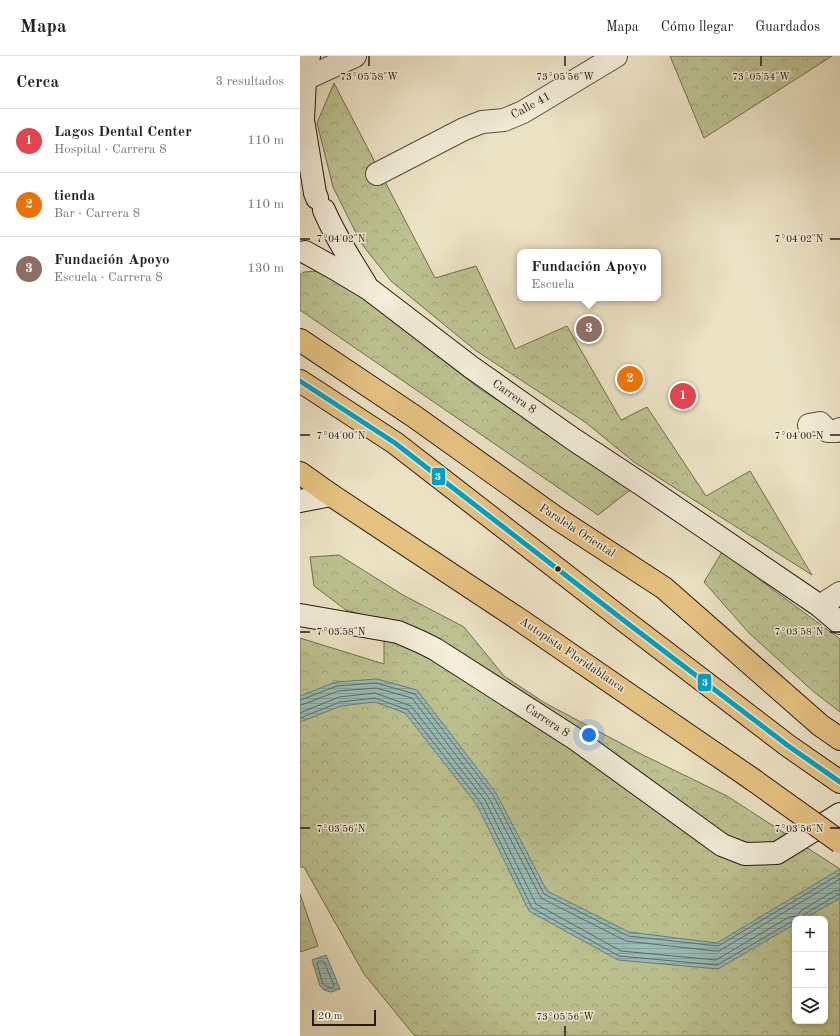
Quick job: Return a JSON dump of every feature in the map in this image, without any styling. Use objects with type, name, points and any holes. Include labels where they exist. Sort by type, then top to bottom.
[{"type":"highway","name":"Paralela Oriental","points":[[300,340],[415,417],[554,517],[664,588],[820,725],[840,739]]},
{"type":"highway","points":[[300,381],[395,444],[787,745],[840,782]]},
{"type":"highway","name":"Autopista Floridablanca","points":[[300,473],[331,496],[520,620],[752,779],[840,842]]},
{"type":"main road","points":[[302,252],[314,247],[321,239],[325,230],[326,220],[314,199],[315,193],[302,126],[305,80],[309,56]]},
{"type":"main road","points":[[305,80],[355,56]]},
{"type":"main road","name":"Calle 41","points":[[378,174],[464,129],[482,122],[504,120],[523,112],[616,56]]},
{"type":"main road","name":"Carrera 8","points":[[314,199],[369,289]]},
{"type":"main road","name":"Carrera 8","points":[[302,252],[334,268],[369,289],[471,367],[573,439],[666,500],[820,606],[840,623]]},
{"type":"main road","points":[[809,425],[820,423],[828,431],[836,431],[840,429]]},
{"type":"main road","points":[[300,501],[331,496]]},
{"type":"main road","points":[[820,606],[840,593]]},
{"type":"main road","name":"Carrera 8","points":[[300,615],[398,632],[435,649],[577,740],[722,845],[745,854],[777,853],[840,814]]},
{"type":"green space","points":[[670,56],[832,56],[704,138]]},
{"type":"green space","points":[[334,83],[435,278],[476,266],[515,349],[567,326],[621,420],[647,407],[706,496],[750,471],[812,575],[634,462],[585,422],[475,350],[391,281],[361,243],[333,187],[317,123]]},
{"type":"green space","points":[[318,271],[334,276],[480,389],[634,487],[598,515],[300,310],[300,275],[304,272]]},
{"type":"green space","points":[[722,552],[840,639],[840,712],[814,692],[749,633],[704,582]]},
{"type":"green space","points":[[339,555],[403,595],[464,627],[504,676],[545,703],[641,754],[727,796],[840,869],[840,1036],[414,1035],[364,974],[304,867],[300,867],[300,638],[384,664],[384,621],[346,610],[314,586],[310,557]]},
{"type":"green space","points":[[300,894],[318,946],[300,952]]},
{"type":"water","points":[[377,679],[417,690],[496,793],[547,891],[629,932],[717,943],[840,869],[840,898],[809,916],[792,916],[792,926],[718,969],[618,960],[529,911],[477,805],[405,713],[375,702],[341,706],[300,722],[300,696],[336,682]]},
{"type":"water","points":[[326,955],[340,989],[331,992],[324,990],[320,986],[312,960]]},
{"type":"transit line","name":"3","points":[[300,381],[395,443],[787,745],[840,782]]},
{"type":"place","name":"Fundación Apoyo","points":[[589,329]]},
{"type":"place","name":"tienda","points":[[630,379]]},
{"type":"place","name":"Lagos Dental Center","points":[[683,396]]}]
